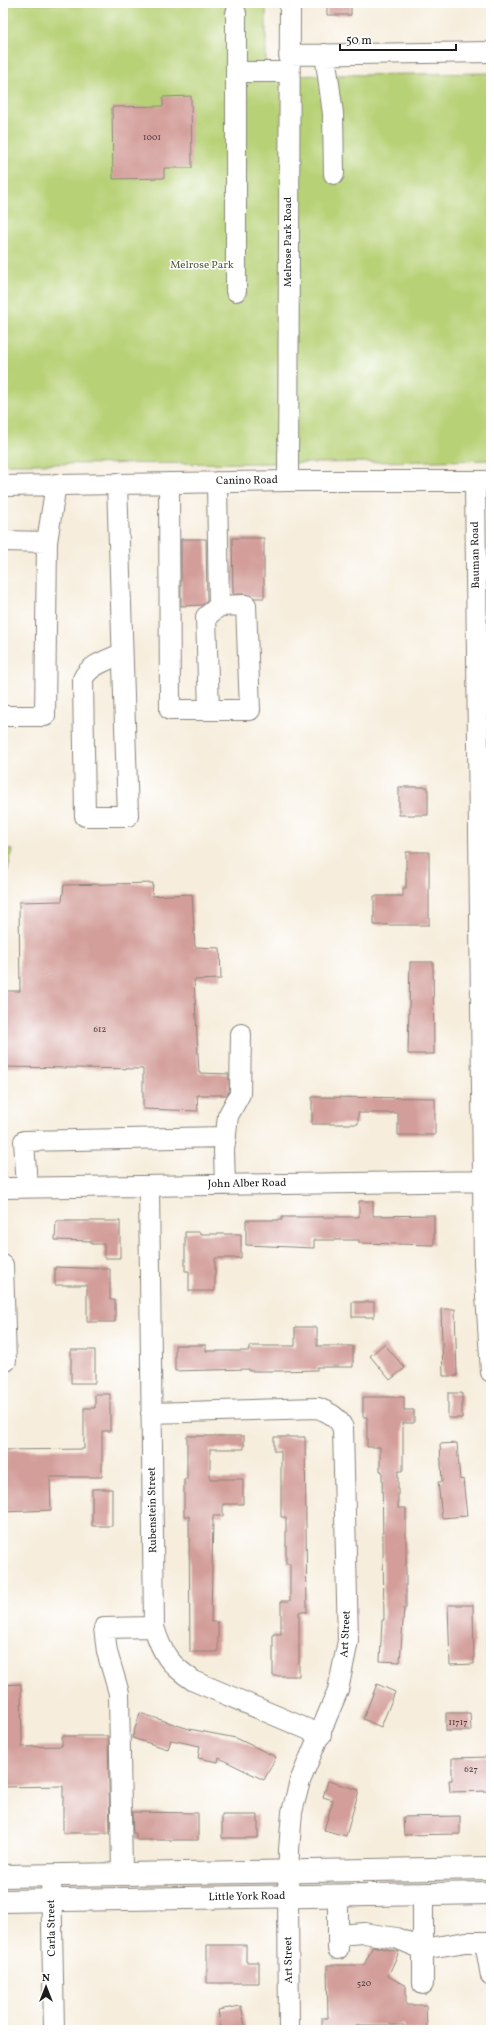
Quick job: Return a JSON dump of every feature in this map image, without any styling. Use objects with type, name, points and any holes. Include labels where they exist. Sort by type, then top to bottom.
[{"type":"main road","points":[[3,1876],[491,1868]]},
{"type":"main road","name":"Little York Road","points":[[3,1901],[491,1893]]},
{"type":"street","name":"Melrose Park Road","points":[[288,481],[290,3]]},
{"type":"street","points":[[236,13],[236,291]]},
{"type":"street","points":[[236,72],[289,63],[325,54],[491,52]]},
{"type":"street","points":[[325,54],[332,114],[334,174]]},
{"type":"street","name":"Canino Road","points":[[3,486],[288,481],[483,482]]},
{"type":"street","points":[[169,482],[170,710],[208,710],[250,710],[246,605],[219,606],[206,617],[208,710]]},
{"type":"street","points":[[217,482],[219,606]]},
{"type":"street","name":"Bauman Road","points":[[483,482],[487,1181],[484,1265],[491,1372]]},
{"type":"street","points":[[117,483],[121,654],[128,816],[85,816],[83,679],[92,668],[121,654]]},
{"type":"street","points":[[3,716],[45,716],[47,542],[56,484]]},
{"type":"street","points":[[3,541],[47,542]]},
{"type":"street","points":[[225,1185],[224,1151],[228,1116],[240,1094],[241,1034]]},
{"type":"street","points":[[26,1187],[24,1141],[226,1137]]},
{"type":"street","name":"John Alber Road","points":[[3,1188],[487,1181]]},
{"type":"street","name":"Rubenstein Street","points":[[148,1186],[154,1627],[166,1658],[178,1670],[194,1681],[321,1735]]},
{"type":"street","points":[[3,1266],[6,1361]]},
{"type":"street","name":"Art Street","points":[[151,1413],[318,1408],[330,1413],[340,1420],[344,1428],[348,1641],[338,1690],[321,1735],[300,1781],[292,1812],[288,1896],[289,2030]]},
{"type":"street","points":[[122,1874],[118,1693],[107,1652],[104,1628],[154,1627]]},
{"type":"street","name":"Carla Street","points":[[51,1875],[54,2030]]},
{"type":"street","points":[[423,1894],[423,1984]]},
{"type":"street","points":[[338,1895],[338,1942],[364,1933],[396,1938],[423,1949],[466,1942],[488,1942],[491,1976]]},
{"type":"green space","name":"Melrose Park","points":[[3,3],[266,3],[266,76],[491,73],[491,460],[315,463],[3,464]]},
{"type":"green space","points":[[3,848],[12,850],[5,883],[3,883]]},
{"type":"building","points":[[327,3],[351,3],[351,15],[327,15]]},
{"type":"building","points":[[191,96],[192,168],[164,168],[164,178],[113,179],[112,107],[163,106],[163,97]]},
{"type":"building","points":[[232,538],[264,538],[264,598],[255,598],[246,594],[233,594]]},
{"type":"building","points":[[181,539],[206,539],[207,601],[202,605],[181,606]]},
{"type":"building","points":[[399,787],[428,787],[428,815],[399,815]]},
{"type":"building","points":[[406,852],[429,852],[429,925],[374,925],[374,896],[403,896],[403,888],[406,888]]},
{"type":"building","points":[[153,883],[152,896],[192,894],[195,947],[220,948],[221,979],[194,980],[199,1073],[229,1074],[229,1091],[227,1095],[197,1095],[198,1111],[143,1109],[143,1069],[3,1067],[3,991],[20,991],[19,902],[62,901],[64,885]]},
{"type":"building","points":[[410,962],[433,962],[434,1054],[408,1054]]},
{"type":"building","points":[[312,1097],[435,1098],[435,1135],[398,1135],[398,1113],[358,1113],[358,1124],[312,1124]]},
{"type":"building","points":[[359,1201],[373,1201],[373,1216],[434,1215],[434,1245],[359,1243],[359,1240],[314,1240],[314,1248],[246,1245],[246,1220],[282,1220],[282,1217],[359,1217]]},
{"type":"building","points":[[56,1221],[120,1221],[120,1258],[104,1258],[104,1244],[91,1244],[91,1241],[55,1240]]},
{"type":"building","points":[[185,1232],[200,1232],[200,1234],[241,1234],[241,1258],[215,1258],[215,1291],[189,1291],[189,1271],[185,1271]]},
{"type":"building","points":[[55,1267],[110,1269],[110,1300],[115,1300],[115,1322],[87,1322],[87,1285],[55,1285]]},
{"type":"building","points":[[352,1302],[374,1302],[374,1317],[352,1317]]},
{"type":"building","points":[[441,1309],[455,1309],[457,1376],[443,1376]]},
{"type":"building","points":[[295,1327],[317,1327],[317,1346],[353,1346],[353,1367],[317,1367],[317,1370],[278,1371],[249,1371],[249,1369],[175,1371],[175,1345],[206,1345],[206,1351],[249,1351],[249,1346],[295,1346]]},
{"type":"building","points":[[384,1344],[405,1368],[390,1380],[370,1356]]},
{"type":"building","points":[[71,1350],[95,1350],[95,1383],[71,1383]]},
{"type":"building","points":[[448,1393],[462,1393],[462,1418],[448,1418]]},
{"type":"building","points":[[95,1394],[110,1394],[110,1431],[102,1431],[102,1477],[50,1477],[51,1510],[3,1512],[3,1450],[84,1449],[84,1408],[95,1408]]},
{"type":"building","points":[[363,1397],[404,1397],[404,1410],[414,1410],[414,1423],[403,1423],[403,1471],[398,1471],[398,1508],[406,1508],[406,1608],[404,1608],[400,1662],[380,1661],[382,1620],[384,1620],[382,1471],[380,1471],[380,1447],[367,1447],[367,1417],[363,1417]]},
{"type":"building","points":[[187,1436],[244,1436],[244,1449],[210,1449],[210,1479],[243,1479],[243,1504],[223,1504],[223,1516],[213,1516],[211,1622],[218,1622],[218,1652],[190,1652],[189,1516],[184,1516],[184,1479],[187,1479]]},
{"type":"building","points":[[274,1437],[305,1437],[307,1612],[299,1612],[299,1676],[273,1676],[273,1634],[281,1634],[281,1601],[290,1601],[290,1564],[286,1564],[286,1517],[281,1517],[281,1451],[274,1451]]},
{"type":"building","points":[[457,1443],[460,1480],[463,1479],[467,1516],[442,1518],[438,1482],[442,1482],[440,1444]]},
{"type":"building","points":[[92,1489],[112,1489],[112,1526],[92,1526]]},
{"type":"building","points":[[448,1605],[473,1605],[474,1664],[450,1665]]},
{"type":"building","points":[[21,1684],[22,1747],[62,1746],[62,1736],[108,1736],[110,1833],[63,1833],[63,1786],[3,1787],[3,1685]]},
{"type":"building","points":[[377,1684],[395,1692],[381,1727],[363,1719]]},
{"type":"building","points":[[140,1713],[189,1729],[236,1738],[276,1757],[264,1780],[219,1758],[218,1762],[198,1758],[200,1746],[171,1740],[168,1749],[132,1738]]},
{"type":"building","points":[[446,1713],[470,1713],[471,1731],[446,1731]]},
{"type":"building","points":[[489,1757],[490,1791],[450,1792],[449,1780],[452,1780],[452,1758]]},
{"type":"building","points":[[328,1781],[359,1790],[346,1836],[324,1830],[333,1800],[323,1797]]},
{"type":"building","points":[[132,1812],[198,1813],[198,1840],[136,1840],[136,1833],[133,1833]]},
{"type":"building","points":[[222,1815],[258,1815],[258,1838],[222,1838]]},
{"type":"building","points":[[460,1816],[460,1834],[404,1835],[403,1817]]},
{"type":"building","points":[[207,1945],[246,1945],[246,1962],[259,1962],[259,1983],[207,1983]]},
{"type":"building","points":[[373,1946],[399,1952],[388,1976],[406,1986],[406,2005],[426,2005],[427,2030],[404,2030],[404,2025],[356,2025],[356,2030],[322,2030],[322,2018],[328,2018],[327,1965],[364,1965]]},
{"type":"building","points":[[241,2006],[246,2030],[221,2030],[218,2010]]}]
